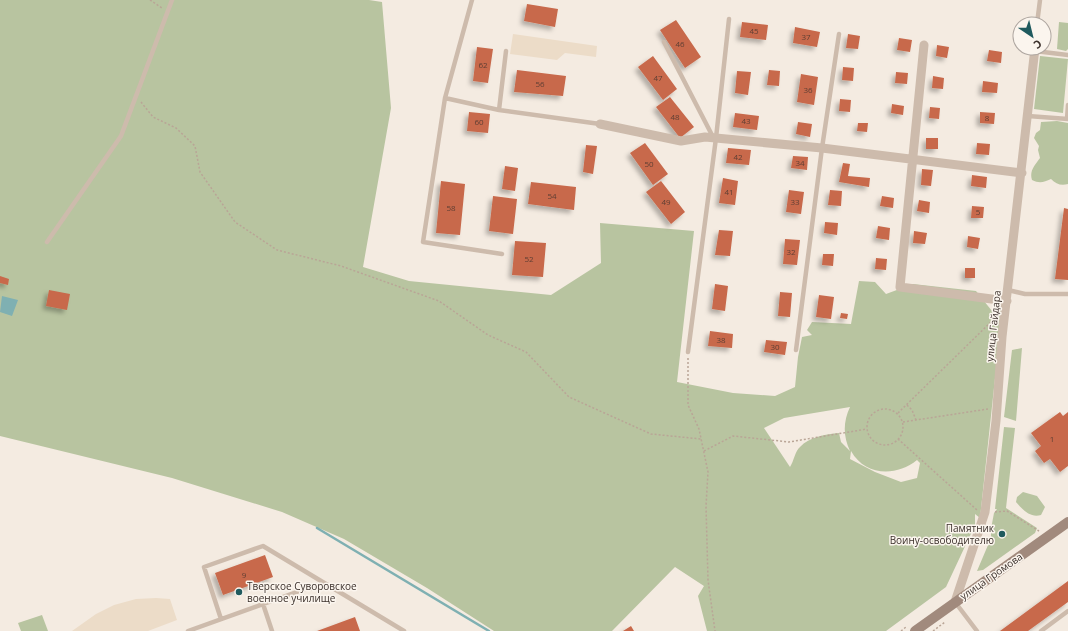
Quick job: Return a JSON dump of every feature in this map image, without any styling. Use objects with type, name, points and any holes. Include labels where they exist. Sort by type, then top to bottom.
[{"type":"street","points":[[924,45],[900,287],[1007,301]]},
{"type":"street","name":"улица Гайдара","points":[[955,602],[985,512],[1034,56]]},
{"type":"street","points":[[600,124],[681,141],[705,137],[822,148],[1022,173]]},
{"type":"street","name":"улица Громова","points":[[915,631],[1068,522]]},
{"type":"lane","points":[[47,242],[121,136],[172,0]]},
{"type":"lane","points":[[472,0],[445,98],[423,242],[502,254]]},
{"type":"lane","points":[[1038,16],[1040,0]]},
{"type":"lane","points":[[688,352],[728,19]]},
{"type":"lane","points":[[796,350],[822,148],[839,34]]},
{"type":"lane","points":[[664,42],[714,138]]},
{"type":"lane","points":[[499,110],[506,51]]},
{"type":"lane","points":[[1052,53],[1068,55]]},
{"type":"lane","points":[[445,98],[499,110],[600,124]]},
{"type":"lane","points":[[1028,116],[1067,119],[1068,105]]},
{"type":"lane","points":[[1008,290],[1025,294],[1068,294]]},
{"type":"lane","points":[[221,619],[204,567],[264,546],[404,631]]},
{"type":"lane","points":[[188,631],[305,589],[331,587]]},
{"type":"lane","points":[[955,602],[977,631]]},
{"type":"lane","points":[[263,604],[272,631]]},
{"type":"lane","points":[[1041,631],[1068,611]]},
{"type":"path","points":[[150,0],[167,13]]},
{"type":"path","points":[[136,96],[153,117],[176,128],[195,146],[200,172],[235,222],[277,250],[341,266],[439,301],[488,335],[526,352],[569,397],[651,434],[701,439]]},
{"type":"path","points":[[898,413],[995,318]]},
{"type":"path","points":[[688,352],[688,405],[699,429],[708,472],[706,506],[708,580],[715,631]]},
{"type":"path","points":[[907,404],[912,410],[916,420]]},
{"type":"path","points":[[903,422],[996,407]]},
{"type":"path","points":[[885,408],[891,409],[898,413],[903,422],[903,428],[898,439],[894,443],[881,445],[871,439],[867,429],[867,422],[874,412],[885,408]]},
{"type":"path","points":[[704,451],[733,436],[790,442],[867,429]]},
{"type":"path","points":[[898,439],[977,510],[985,512],[1007,511],[1041,532]]},
{"type":"green space","points":[[0,0],[369,0],[382,2],[391,108],[363,267],[409,281],[551,295],[601,263],[600,223],[694,231],[677,382],[733,393],[775,396],[795,387],[802,337],[812,335],[807,330],[812,322],[851,324],[859,281],[875,282],[886,294],[913,284],[976,291],[993,314],[1003,304],[980,518],[975,514],[975,525],[946,587],[886,631],[707,631],[698,596],[704,586],[675,567],[612,631],[494,631],[427,588],[344,539],[282,512],[172,478],[0,436]],"holes":[[[850,407],[845,424],[846,440],[850,451],[841,442],[839,433],[829,434],[808,441],[798,449],[790,467],[764,428],[784,418]],[[851,451],[864,465],[881,471],[900,469],[909,466],[917,460],[920,463],[917,478],[901,482],[875,472],[850,459]]]},
{"type":"green space","points":[[1059,22],[1068,23],[1068,49],[1066,51],[1057,49]]},
{"type":"green space","points":[[1040,56],[1068,59],[1063,113],[1034,109]]},
{"type":"green space","points":[[1057,121],[1068,123],[1068,184],[1063,185],[1051,179],[1037,182],[1032,180],[1031,177],[1034,166],[1040,158],[1038,150],[1039,146],[1034,138],[1036,133],[1040,130],[1041,122]]},
{"type":"green space","points":[[1022,348],[1016,421],[1004,417],[1012,350]]},
{"type":"green space","points":[[1004,427],[1015,428],[1006,508],[1037,528],[1035,533],[983,570],[977,571],[991,538],[994,513],[997,509],[995,509]]},
{"type":"green space","points":[[1023,492],[1037,496],[1045,507],[1041,515],[1037,516],[1030,514],[1016,502],[1017,497]]},
{"type":"green space","points":[[42,615],[48,631],[21,631],[18,623]]},
{"type":"shaded area","points":[[513,34],[597,46],[596,57],[565,53],[557,60],[510,54]]},
{"type":"shaded area","points":[[136,599],[170,599],[177,620],[148,631],[72,631],[96,614],[114,605]]},
{"type":"water","points":[[2,296],[18,300],[12,316],[0,312]]},
{"type":"building","points":[[527,4],[558,9],[555,27],[524,21]]},
{"type":"building","points":[[676,20],[701,57],[685,68],[660,30]]},
{"type":"building","points":[[742,22],[768,25],[766,40],[740,37]]},
{"type":"building","points":[[795,27],[820,32],[817,47],[793,43]]},
{"type":"building","points":[[848,34],[860,36],[858,49],[846,48]]},
{"type":"building","points":[[899,38],[912,40],[910,52],[897,50]]},
{"type":"building","points":[[937,45],[949,47],[947,58],[936,56]]},
{"type":"building","points":[[477,47],[493,49],[488,83],[473,81]]},
{"type":"building","points":[[989,50],[1002,52],[1001,63],[987,61]]},
{"type":"building","points":[[653,56],[677,89],[663,100],[638,67]]},
{"type":"building","points":[[843,67],[854,68],[853,81],[842,80]]},
{"type":"building","points":[[517,70],[566,76],[563,96],[514,92]]},
{"type":"building","points":[[769,70],[780,71],[779,86],[767,85]]},
{"type":"building","points":[[737,71],[751,72],[748,95],[735,93]]},
{"type":"building","points":[[896,72],[908,73],[907,84],[895,83]]},
{"type":"building","points":[[801,74],[818,77],[814,105],[797,102]]},
{"type":"building","points":[[933,76],[944,78],[943,89],[932,88]]},
{"type":"building","points":[[983,81],[998,83],[997,93],[982,92]]},
{"type":"building","points":[[670,97],[694,127],[680,138],[656,107]]},
{"type":"building","points":[[840,99],[851,100],[850,112],[839,111]]},
{"type":"building","points":[[892,104],[904,106],[903,115],[891,113]]},
{"type":"building","points":[[930,107],[940,108],[939,119],[929,118]]},
{"type":"building","points":[[469,112],[490,114],[488,133],[467,131]]},
{"type":"building","points":[[980,112],[995,113],[994,124],[980,123]]},
{"type":"building","points":[[735,113],[759,116],[757,130],[733,127]]},
{"type":"building","points":[[798,122],[812,124],[810,137],[796,134]]},
{"type":"building","points":[[858,123],[868,123],[867,132],[857,131]]},
{"type":"building","points":[[926,138],[938,138],[938,149],[926,149]]},
{"type":"building","points":[[645,143],[668,174],[653,185],[630,153]]},
{"type":"building","points":[[977,143],[990,144],[989,155],[976,154]]},
{"type":"building","points":[[586,145],[597,146],[593,174],[583,172]]},
{"type":"building","points":[[728,148],[751,150],[749,165],[726,163]]},
{"type":"building","points":[[793,156],[808,157],[807,170],[791,168]]},
{"type":"building","points":[[843,163],[850,164],[848,176],[870,178],[869,187],[839,182]]},
{"type":"building","points":[[505,166],[518,168],[515,191],[502,189]]},
{"type":"building","points":[[922,169],[933,170],[931,186],[921,185]]},
{"type":"building","points":[[972,175],[987,177],[986,188],[971,186]]},
{"type":"building","points":[[723,178],[738,181],[735,205],[719,203]]},
{"type":"building","points":[[441,181],[465,184],[460,235],[436,233]]},
{"type":"building","points":[[661,181],[685,212],[671,224],[646,192]]},
{"type":"building","points":[[531,182],[576,187],[574,210],[528,204]]},
{"type":"building","points":[[789,190],[804,192],[801,214],[786,212]]},
{"type":"building","points":[[830,190],[842,191],[841,206],[828,205]]},
{"type":"building","points":[[493,196],[517,199],[513,234],[489,231]]},
{"type":"building","points":[[882,196],[894,198],[893,208],[880,206]]},
{"type":"building","points":[[919,200],[930,202],[929,213],[917,211]]},
{"type":"building","points":[[972,206],[984,207],[983,218],[971,218]]},
{"type":"building","points":[[1064,208],[1068,209],[1068,280],[1055,279]]},
{"type":"building","points":[[825,222],[838,223],[837,235],[824,233]]},
{"type":"building","points":[[878,226],[890,228],[889,240],[876,238]]},
{"type":"building","points":[[719,230],[733,231],[730,256],[715,255]]},
{"type":"building","points":[[914,231],[927,233],[925,244],[913,243]]},
{"type":"building","points":[[968,236],[980,238],[978,249],[967,247]]},
{"type":"building","points":[[785,239],[800,240],[797,265],[783,264]]},
{"type":"building","points":[[515,241],[546,243],[543,277],[512,275]]},
{"type":"building","points":[[823,254],[834,254],[833,266],[822,265]]},
{"type":"building","points":[[876,258],[887,259],[886,270],[875,269]]},
{"type":"building","points":[[965,268],[975,268],[975,278],[965,278]]},
{"type":"building","points":[[0,276],[9,279],[8,285],[0,283]]},
{"type":"building","points":[[715,284],[728,286],[725,311],[712,309]]},
{"type":"building","points":[[49,290],[70,294],[67,310],[46,306]]},
{"type":"building","points":[[780,292],[792,293],[790,317],[778,316]]},
{"type":"building","points":[[819,295],[834,297],[831,319],[816,317]]},
{"type":"building","points":[[841,313],[848,314],[847,319],[840,318]]},
{"type":"building","points":[[710,331],[733,334],[732,348],[708,346]]},
{"type":"building","points":[[766,340],[787,342],[785,355],[764,352]]},
{"type":"building","points":[[1060,412],[1063,416],[1068,412],[1068,466],[1060,472],[1050,459],[1044,463],[1035,451],[1041,446],[1031,433]]},
{"type":"building","points":[[265,555],[273,577],[223,595],[215,573]]},
{"type":"building","points":[[1068,581],[1068,602],[1028,631],[1000,631]]},
{"type":"building","points":[[355,617],[360,631],[317,631]]},
{"type":"building","points":[[631,626],[634,631],[623,631]]},
{"type":"waterway","points":[[317,528],[489,631]]},
{"type":"place","name":"Памятник Воину-освободителю","points":[[1002,534]]},
{"type":"place","name":"Тверское Суворовское военное училище","points":[[239,592]]}]
